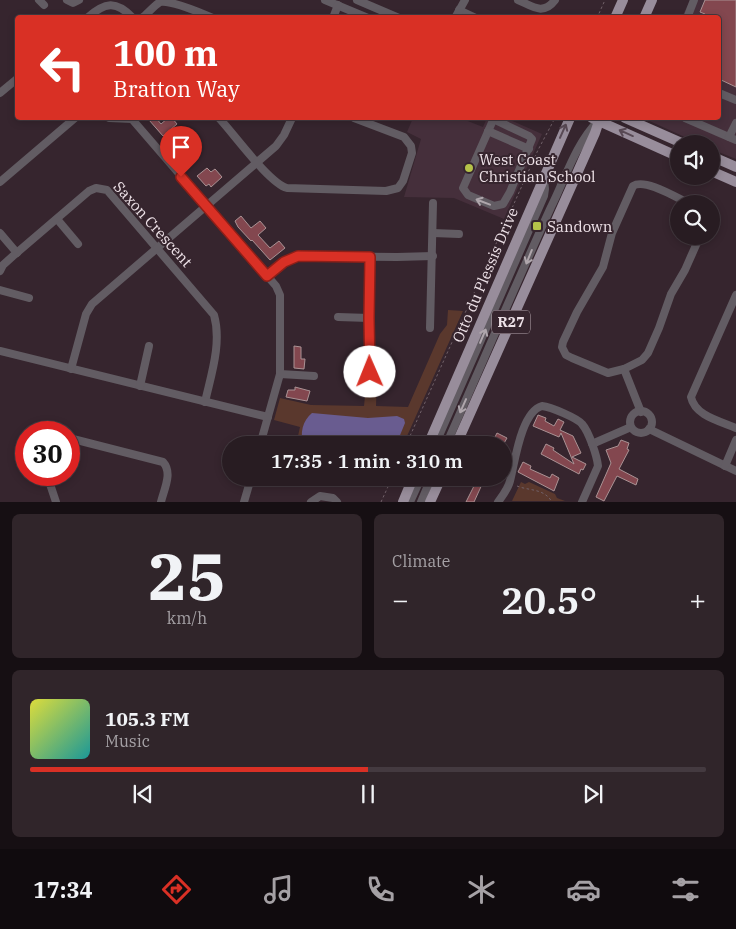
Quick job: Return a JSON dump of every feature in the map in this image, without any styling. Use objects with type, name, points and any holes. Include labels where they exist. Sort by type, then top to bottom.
[{"type":"main road","points":[[616,15],[623,0]]},
{"type":"main road","points":[[645,15],[652,0]]},
{"type":"main road","name":"Otto du Plessis Drive","points":[[432,436],[569,120]]},
{"type":"main road","name":"R27","points":[[460,436],[595,133],[597,120]]},
{"type":"main road","points":[[599,120],[670,153]]},
{"type":"main road","points":[[630,120],[670,138]]},
{"type":"main road","points":[[720,160],[736,167]]},
{"type":"main road","points":[[720,175],[736,182]]},
{"type":"main road","points":[[403,502],[410,486]]},
{"type":"main road","points":[[430,502],[437,486]]},
{"type":"street","points":[[67,0],[74,3],[79,0]]},
{"type":"street","points":[[145,15],[158,4],[167,0],[206,15]]},
{"type":"street","points":[[325,0],[342,4],[362,15]]},
{"type":"street","points":[[357,0],[392,15]]},
{"type":"street","points":[[456,15],[465,0]]},
{"type":"street","points":[[518,0],[535,8],[542,9],[550,6],[555,0]]},
{"type":"street","points":[[688,15],[694,0]]},
{"type":"street","points":[[92,15],[101,7],[109,4],[123,7],[130,15]]},
{"type":"street","points":[[335,15],[342,4]]},
{"type":"street","points":[[369,15],[373,7]]},
{"type":"street","points":[[459,10],[470,15]]},
{"type":"street","points":[[0,93],[15,80]]},
{"type":"street","points":[[721,94],[736,100]]},
{"type":"street","points":[[0,182],[73,120]]},
{"type":"street","points":[[134,120],[278,291],[281,300],[280,374],[263,436]]},
{"type":"street","points":[[221,120],[277,183],[288,188],[386,191],[398,188],[403,181],[412,153],[409,143],[404,137],[361,120]]},
{"type":"street","points":[[71,369],[86,314],[90,307],[258,162],[280,141],[291,120]]},
{"type":"street","points":[[493,120],[463,187],[464,192],[468,195],[494,206],[503,204],[532,141],[531,137],[498,120]]},
{"type":"street","points":[[450,436],[575,156],[596,120]]},
{"type":"street","points":[[690,120],[733,139],[736,124]]},
{"type":"street","points":[[488,131],[529,149]]},
{"type":"street","points":[[439,436],[544,196],[543,177]]},
{"type":"street","points":[[671,195],[647,184],[633,186],[612,233],[603,267],[577,312],[563,342],[562,347],[566,355],[602,372],[612,373],[642,360],[648,353],[659,328],[670,294],[685,270],[696,245]]},
{"type":"street","name":"Saxon Crescent","points":[[0,271],[5,263],[16,253],[92,189],[103,188],[214,315],[216,330],[214,360],[205,402]]},
{"type":"street","points":[[430,328],[434,203]]},
{"type":"street","points":[[57,219],[78,244]]},
{"type":"street","points":[[0,233],[16,253]]},
{"type":"street","points":[[433,233],[459,234]]},
{"type":"street","points":[[267,276],[284,262],[298,256],[396,258],[433,256]]},
{"type":"street","points":[[370,257],[370,372]]},
{"type":"street","points":[[0,290],[29,298]]},
{"type":"street","points":[[736,296],[691,397],[693,405],[700,412],[736,428]]},
{"type":"street","points":[[338,317],[369,318]]},
{"type":"street","points":[[140,386],[149,346]]},
{"type":"street","points":[[0,351],[268,417]]},
{"type":"street","points":[[624,369],[642,412]]},
{"type":"street","points":[[280,374],[314,376]]},
{"type":"street","points":[[512,472],[518,443],[530,416],[537,408],[546,407],[582,423],[592,444],[598,466],[582,502]]},
{"type":"street","points":[[638,412],[642,412],[651,418],[651,426],[642,433],[638,433],[632,427],[630,420],[638,412]]},
{"type":"street","points":[[592,444],[632,427]]},
{"type":"street","points":[[649,429],[736,471]]},
{"type":"street","points":[[725,466],[736,440]]},
{"type":"street","points":[[80,441],[164,462],[168,468],[168,474],[161,502]]},
{"type":"street","points":[[51,486],[56,502]]},
{"type":"street","points":[[244,502],[249,486]]},
{"type":"street","points":[[410,502],[417,486]]},
{"type":"street","points":[[421,502],[428,486]]},
{"type":"street","points":[[498,502],[508,486]]},
{"type":"street","points":[[311,502],[320,496],[333,498],[337,502]]},
{"type":"path","points":[[598,15],[605,0]]},
{"type":"path","points":[[410,436],[538,150],[554,120]]},
{"type":"path","points":[[512,483],[543,493],[552,502]]},
{"type":"path","points":[[381,502],[388,486]]},
{"type":"shaded area","points":[[690,0],[736,0],[736,159],[720,153],[720,135],[680,135],[647,120],[721,120],[721,15],[683,15]]},
{"type":"shaded area","name":"West Coast Christian School","points":[[412,120],[465,120],[483,127],[486,120],[510,120],[542,134],[504,219],[454,198],[404,197],[421,139],[407,132]]},
{"type":"shaded area","points":[[448,310],[463,311],[407,436],[298,436],[300,427],[274,420],[280,398],[311,405],[364,406],[367,377],[372,380],[377,379],[376,406],[408,407],[440,334],[447,325]]},
{"type":"shaded area","points":[[312,413],[368,418],[397,416],[404,419],[405,423],[400,436],[302,436],[306,419]]},
{"type":"shaded area","points":[[521,482],[525,484],[529,482],[555,494],[557,498],[565,501],[512,501]]},
{"type":"building","points":[[705,0],[736,0],[736,87],[721,80],[721,15],[705,15],[700,12]]},
{"type":"building","points":[[149,120],[158,120],[161,124],[166,120],[174,120],[177,124],[163,136]]},
{"type":"building","points":[[207,168],[211,172],[215,169],[222,177],[211,187],[209,184],[206,186],[197,176]]},
{"type":"building","points":[[241,216],[251,228],[260,221],[266,228],[258,235],[270,248],[279,241],[285,248],[270,260],[238,227],[235,221]]},
{"type":"building","points":[[294,346],[301,347],[301,359],[305,359],[304,369],[294,368]]},
{"type":"building","points":[[295,387],[310,391],[307,401],[286,397],[288,390],[295,390]]},
{"type":"building","points":[[538,415],[546,418],[545,421],[554,426],[558,419],[564,422],[560,430],[573,436],[581,453],[572,457],[586,464],[579,474],[541,454],[546,444],[574,464],[561,433],[559,437],[533,426]]},
{"type":"building","points":[[621,440],[629,443],[627,449],[629,450],[619,469],[638,479],[636,485],[617,476],[604,501],[596,497],[611,463],[606,450],[618,446]]},
{"type":"building","points":[[523,462],[531,466],[530,469],[550,478],[552,474],[559,478],[554,491],[518,472]]},
{"type":"building","points":[[474,486],[481,486],[474,502],[466,502]]},
{"type":"place","name":"West Coast Christian School","points":[[469,168]]},
{"type":"place","name":"Sandown","points":[[537,226]]},
{"type":"route","points":[[181,177],[267,276],[284,262],[298,256],[370,257],[370,372]]}]
